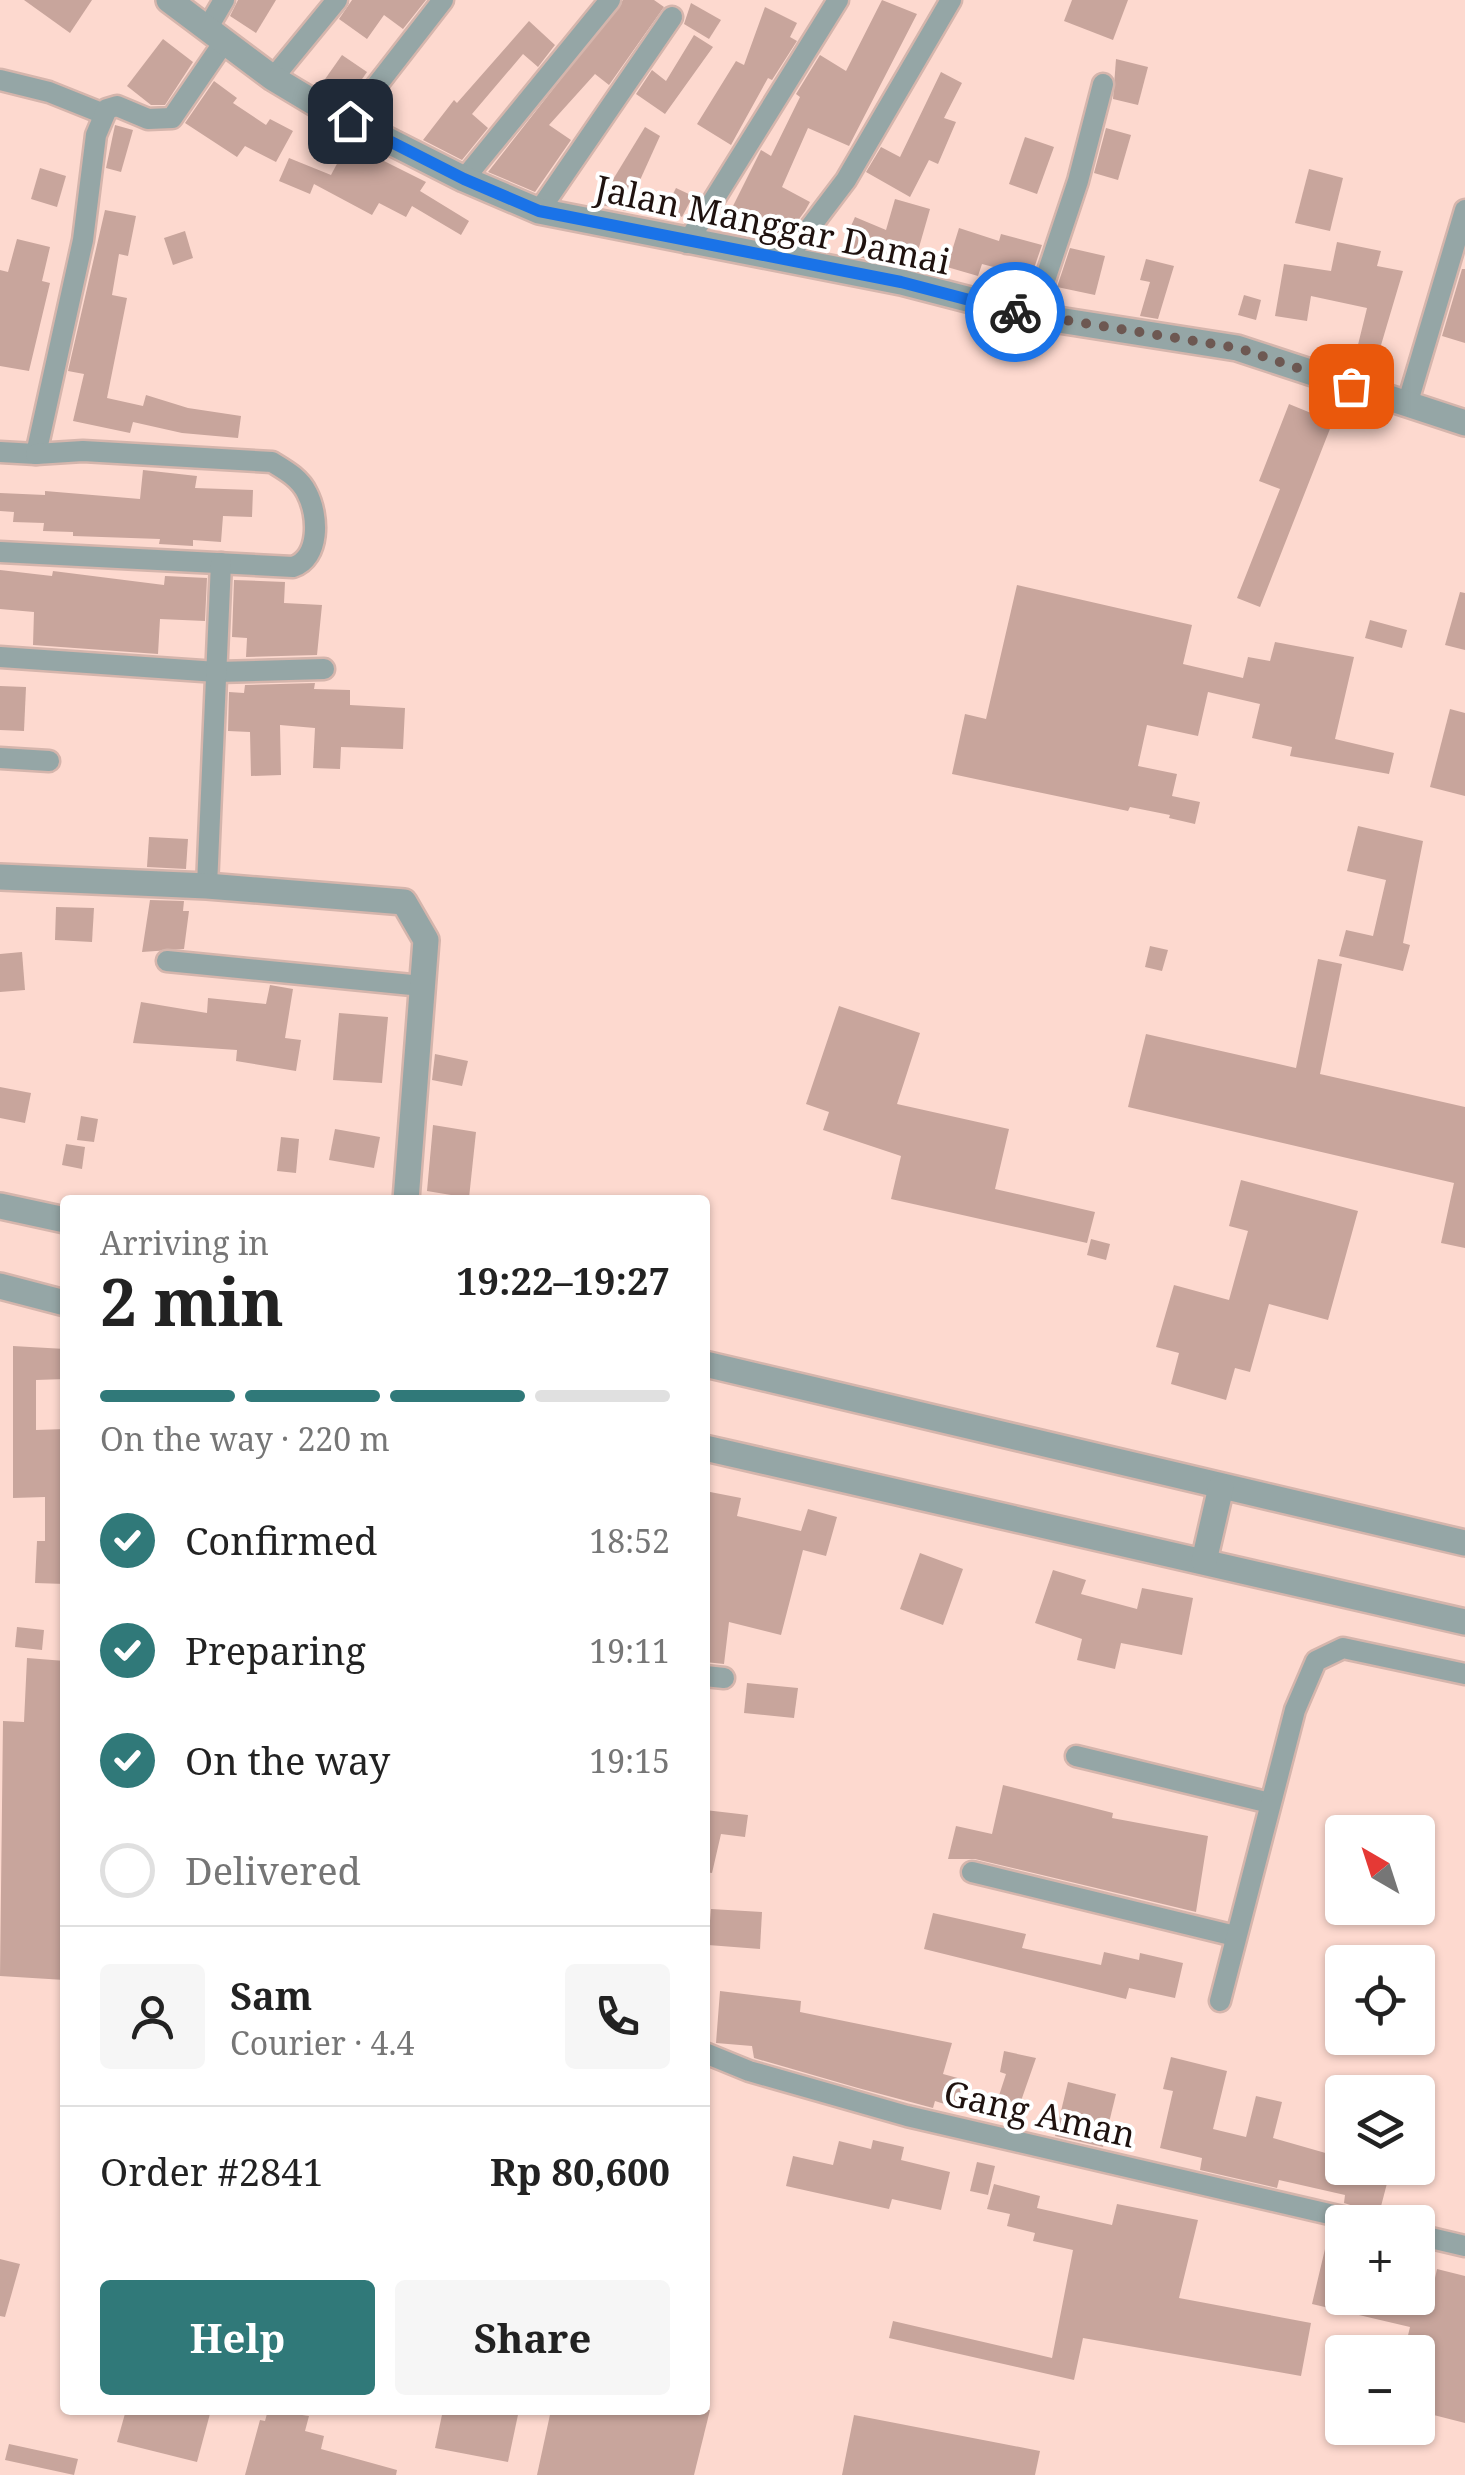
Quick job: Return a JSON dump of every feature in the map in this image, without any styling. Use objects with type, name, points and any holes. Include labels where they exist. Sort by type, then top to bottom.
[{"type":"street","name":"Jalan Manggar Damai","points":[[169,0],[273,78],[464,179],[539,211],[687,243],[786,259],[1033,316],[1238,348],[1465,423]]},
{"type":"street","points":[[36,454],[82,240],[96,135],[104,114],[117,106],[148,119],[172,118],[215,35],[224,0]]},
{"type":"street","points":[[273,78],[337,0]]},
{"type":"street","points":[[350,121],[393,59],[443,0]]},
{"type":"street","points":[[464,179],[610,0]]},
{"type":"street","points":[[687,243],[838,0]]},
{"type":"street","points":[[786,259],[846,180],[951,0]]},
{"type":"street","points":[[539,211],[672,17]]},
{"type":"street","points":[[0,80],[49,92],[104,114]]},
{"type":"street","points":[[1033,316],[1078,180],[1103,84]]},
{"type":"street","points":[[1407,406],[1465,210]]},
{"type":"street","points":[[0,452],[83,451],[272,462],[296,477],[309,495],[314,550],[306,563],[292,568],[0,552]]},
{"type":"street","points":[[207,886],[220,562]]},
{"type":"street","points":[[0,657],[217,672],[324,669]]},
{"type":"street","points":[[0,758],[48,761]]},
{"type":"street","points":[[0,877],[207,886],[404,902],[426,940],[406,1195]]},
{"type":"street","points":[[167,961],[422,986]]},
{"type":"street","points":[[0,1206],[60,1219]]},
{"type":"street","points":[[0,1286],[60,1302]]},
{"type":"street","points":[[710,1365],[1465,1543]]},
{"type":"street","points":[[710,1449],[1465,1622]]},
{"type":"street","points":[[1204,1562],[1221,1487]]},
{"type":"street","points":[[1220,2001],[1295,1710],[1316,1661],[1343,1648],[1465,1674]]},
{"type":"street","points":[[1076,1756],[1270,1802]]},
{"type":"street","points":[[972,1872],[1234,1936]]},
{"type":"street","name":"Gang Aman","points":[[710,2055],[748,2071],[907,2116],[1325,2213]]},
{"type":"street","points":[[1435,2239],[1465,2246]]},
{"type":"building","points":[[24,0],[92,0],[70,33]]},
{"type":"building","points":[[238,0],[276,0],[256,33],[230,16]]},
{"type":"building","points":[[352,0],[426,0],[403,29],[384,15],[367,39],[339,19]]},
{"type":"building","points":[[623,0],[654,0],[664,7],[609,85],[595,74],[549,125],[571,140],[535,192],[488,172]]},
{"type":"building","points":[[882,0],[917,14],[849,146],[808,128],[782,187],[810,202],[805,211],[782,242],[746,222],[740,234],[721,230],[761,150],[771,156],[800,97],[796,94],[820,55],[846,71]]},
{"type":"building","points":[[1072,0],[1128,0],[1113,40],[1064,21]]},
{"type":"building","points":[[691,3],[721,20],[709,39],[684,24]]},
{"type":"building","points":[[765,7],[797,23],[790,37],[797,41],[772,80],[768,78],[731,145],[697,124],[736,61],[744,65]]},
{"type":"building","points":[[529,21],[555,45],[538,67],[523,54],[472,114],[488,128],[462,160],[423,140],[454,100],[457,103]]},
{"type":"building","points":[[694,35],[713,47],[665,114],[636,94],[652,70],[666,81]]},
{"type":"building","points":[[163,39],[193,62],[165,105],[151,105],[127,86]]},
{"type":"building","points":[[342,55],[367,72],[348,99],[323,82]]},
{"type":"building","points":[[1116,59],[1148,67],[1138,105],[1113,99]]},
{"type":"building","points":[[941,72],[962,83],[944,118],[956,122],[938,164],[929,160],[910,197],[866,172],[881,147],[900,157]]},
{"type":"building","points":[[214,81],[237,98],[233,103],[266,125],[270,119],[293,131],[276,162],[245,146],[237,157],[185,123]]},
{"type":"building","points":[[115,125],[133,130],[121,172],[106,168]]},
{"type":"building","points":[[645,127],[660,136],[626,211],[598,204]]},
{"type":"building","points":[[1106,128],[1131,135],[1118,180],[1094,173]]},
{"type":"building","points":[[1025,137],[1054,147],[1037,194],[1009,184]]},
{"type":"building","points":[[348,143],[426,182],[420,191],[469,221],[461,235],[412,206],[406,217],[379,203],[372,215],[314,184],[310,194],[279,181],[289,158],[331,175]]},
{"type":"building","points":[[40,168],[66,176],[57,207],[31,199]]},
{"type":"building","points":[[1309,169],[1343,178],[1330,231],[1295,223]]},
{"type":"building","points":[[676,188],[693,196],[682,217],[666,208]]},
{"type":"building","points":[[895,199],[930,209],[914,265],[871,252],[868,259],[839,253],[855,217],[886,230]]},
{"type":"building","points":[[105,210],[136,216],[128,256],[119,254],[112,295],[127,298],[107,398],[143,406],[146,395],[188,408],[241,416],[238,438],[182,433],[133,422],[130,433],[73,421],[84,374],[68,371]]},
{"type":"building","points":[[959,228],[999,241],[1001,234],[1042,245],[1031,277],[982,264],[978,276],[947,267]]},
{"type":"building","points":[[185,231],[193,258],[173,265],[164,238]]},
{"type":"building","points":[[17,239],[50,247],[42,281],[50,283],[29,371],[0,366],[0,270],[8,272]]},
{"type":"building","points":[[1337,242],[1381,251],[1377,266],[1403,271],[1376,362],[1355,357],[1367,308],[1311,296],[1307,321],[1275,316],[1284,264],[1331,271]]},
{"type":"building","points":[[1070,248],[1105,256],[1095,295],[1057,287]]},
{"type":"building","points":[[1146,259],[1174,266],[1158,319],[1140,316],[1150,282],[1140,280]]},
{"type":"building","points":[[1465,269],[1465,343],[1442,336]]},
{"type":"building","points":[[1244,295],[1261,300],[1256,320],[1238,315]]},
{"type":"building","points":[[1315,403],[1337,411],[1260,607],[1237,598],[1280,489],[1259,481],[1289,404],[1311,413]]},
{"type":"building","points":[[143,470],[197,476],[195,488],[253,490],[252,517],[223,516],[221,542],[193,540],[193,546],[159,544],[160,539],[43,531],[44,523],[13,522],[14,512],[0,511],[0,493],[45,495],[45,491],[140,499]]},
{"type":"building","points":[[0,570],[52,576],[53,571],[164,585],[165,576],[207,578],[205,621],[160,619],[158,654],[33,645],[34,612],[0,609]]},
{"type":"building","points":[[234,580],[285,582],[284,603],[322,605],[317,655],[246,657],[247,638],[232,637]]},
{"type":"building","points":[[1017,585],[1192,625],[1183,664],[1243,678],[1248,657],[1270,661],[1275,642],[1354,657],[1335,739],[1394,753],[1389,774],[1290,756],[1292,747],[1252,738],[1260,704],[1208,692],[1198,736],[1147,725],[1138,766],[1177,774],[1172,796],[1200,802],[1195,824],[1169,818],[1170,815],[1130,807],[1128,811],[952,774],[965,714],[986,719]]},
{"type":"building","points":[[1460,592],[1465,593],[1465,650],[1445,645]]},
{"type":"building","points":[[1370,620],[1407,630],[1402,648],[1365,638]]},
{"type":"building","points":[[315,683],[314,689],[350,690],[350,705],[405,708],[403,749],[341,747],[340,769],[313,768],[315,728],[280,725],[281,775],[251,776],[250,732],[228,731],[229,692],[244,693],[245,685]]},
{"type":"building","points":[[0,686],[26,687],[24,731],[0,730]]},
{"type":"building","points":[[1450,709],[1465,713],[1465,796],[1430,787]]},
{"type":"building","points":[[1358,826],[1423,841],[1403,943],[1410,945],[1403,971],[1339,956],[1346,930],[1373,936],[1386,880],[1347,871]]},
{"type":"building","points":[[149,837],[188,839],[186,869],[147,867]]},
{"type":"building","points":[[150,900],[184,901],[183,911],[189,911],[184,949],[142,952]]},
{"type":"building","points":[[56,907],[94,908],[92,942],[55,940]]},
{"type":"building","points":[[1150,946],[1168,950],[1162,971],[1145,967]]},
{"type":"building","points":[[22,952],[25,990],[0,992],[0,954]]},
{"type":"building","points":[[1318,959],[1342,964],[1320,1074],[1465,1107],[1465,1248],[1441,1243],[1454,1183],[1128,1107],[1146,1034],[1296,1068]]},
{"type":"building","points":[[270,985],[293,989],[285,1038],[301,1040],[296,1071],[236,1061],[237,1050],[133,1043],[141,1002],[207,1013],[208,998],[266,1004]]},
{"type":"building","points":[[839,1006],[920,1033],[897,1104],[1009,1129],[995,1189],[1095,1212],[1087,1243],[891,1199],[901,1156],[823,1130],[829,1112],[806,1104]]},
{"type":"building","points":[[339,1013],[388,1017],[382,1083],[333,1080]]},
{"type":"building","points":[[435,1054],[468,1061],[462,1086],[432,1080]]},
{"type":"building","points":[[0,1087],[31,1093],[25,1123],[0,1118]]},
{"type":"building","points":[[81,1116],[98,1119],[94,1142],[77,1140]]},
{"type":"building","points":[[433,1125],[476,1132],[469,1195],[427,1191]]},
{"type":"building","points":[[335,1129],[380,1137],[374,1168],[329,1160]]},
{"type":"building","points":[[281,1137],[299,1139],[296,1173],[277,1171]]},
{"type":"building","points":[[66,1144],[85,1147],[82,1169],[62,1165]]},
{"type":"building","points":[[1241,1180],[1358,1211],[1328,1320],[1269,1304],[1250,1372],[1235,1368],[1226,1400],[1171,1384],[1179,1353],[1156,1347],[1174,1285],[1229,1300],[1248,1231],[1229,1226]]},
{"type":"building","points":[[1091,1239],[1110,1244],[1106,1260],[1087,1255]]},
{"type":"building","points":[[13,1346],[60,1349],[60,1379],[36,1380],[36,1430],[60,1429],[60,1584],[35,1583],[37,1541],[45,1541],[45,1497],[13,1498]]},
{"type":"building","points":[[710,1492],[741,1498],[737,1516],[801,1531],[808,1509],[837,1517],[826,1556],[803,1550],[781,1635],[729,1622],[724,1664],[710,1663]]},
{"type":"building","points":[[920,1553],[963,1569],[943,1625],[900,1609]]},
{"type":"building","points":[[1053,1570],[1086,1580],[1081,1594],[1137,1609],[1142,1588],[1193,1598],[1182,1655],[1121,1643],[1115,1669],[1077,1660],[1082,1639],[1035,1623]]},
{"type":"building","points":[[17,1627],[44,1630],[42,1650],[15,1647]]},
{"type":"building","points":[[27,1658],[60,1661],[60,1980],[0,1976],[3,1721],[24,1722]]},
{"type":"building","points":[[747,1683],[798,1688],[794,1718],[744,1713]]},
{"type":"building","points":[[1003,1785],[1113,1813],[1112,1818],[1208,1836],[1196,1912],[975,1859],[948,1859],[956,1826],[992,1834]]},
{"type":"building","points":[[710,1811],[748,1815],[745,1837],[721,1834],[712,1873]]},
{"type":"building","points":[[711,1909],[762,1912],[760,1949],[710,1945]]},
{"type":"building","points":[[933,1913],[1026,1934],[1022,1948],[1101,1965],[1104,1952],[1139,1960],[1140,1953],[1183,1963],[1175,1998],[1129,1988],[1126,1999],[924,1949]]},
{"type":"building","points":[[720,1991],[801,2001],[800,2012],[952,2043],[943,2074],[965,2080],[957,2108],[935,2101],[933,2108],[754,2058],[752,2046],[716,2043]]},
{"type":"building","points":[[1004,2051],[1036,2058],[1014,2121],[993,2114],[1006,2074],[1000,2072]]},
{"type":"building","points":[[1171,2057],[1227,2071],[1213,2129],[1246,2137],[1256,2096],[1282,2102],[1273,2138],[1325,2153],[1325,2185],[1387,2185],[1381,2205],[1350,2205],[1344,2203],[1345,2195],[1279,2180],[1277,2188],[1200,2170],[1202,2158],[1160,2148],[1173,2091],[1163,2089]]},
{"type":"building","points":[[1068,2082],[1116,2094],[1103,2147],[1055,2136]]},
{"type":"building","points":[[873,2140],[904,2147],[901,2160],[950,2172],[941,2210],[892,2199],[889,2209],[786,2186],[793,2156],[833,2165],[839,2141],[871,2149]]},
{"type":"building","points":[[977,2162],[995,2166],[988,2195],[970,2191]]},
{"type":"building","points":[[994,2184],[1040,2196],[1037,2208],[1112,2225],[1117,2204],[1198,2220],[1179,2298],[1311,2323],[1301,2376],[1083,2338],[1074,2380],[889,2338],[893,2321],[1052,2358],[1073,2250],[1033,2241],[1035,2233],[1007,2226],[1010,2214],[987,2209]]},
{"type":"building","points":[[1325,2249],[1325,2307],[1312,2304]]},
{"type":"building","points":[[0,2259],[20,2264],[5,2317],[0,2316]]},
{"type":"building","points":[[1437,2269],[1465,2276],[1465,2423],[1435,2415],[1435,2335],[1408,2335],[1410,2327],[1359,2315],[1435,2315]]},
{"type":"building","points":[[125,2415],[210,2415],[197,2462],[117,2442]]},
{"type":"building","points":[[267,2415],[309,2416],[305,2431],[324,2436],[321,2449],[397,2470],[396,2475],[245,2475],[260,2420],[265,2421]]},
{"type":"building","points":[[442,2415],[518,2415],[508,2462],[435,2448]]},
{"type":"building","points":[[550,2415],[709,2415],[694,2475],[537,2475]]},
{"type":"building","points":[[854,2415],[1040,2451],[1035,2475],[842,2475]]},
{"type":"building","points":[[9,2444],[78,2459],[74,2475],[5,2460]]},
{"type":"way so far","points":[[1015,312],[1238,348],[1351,386]]},
{"type":"route","points":[[350,121],[464,179],[539,211],[640,234],[901,282],[1015,312]]}]
